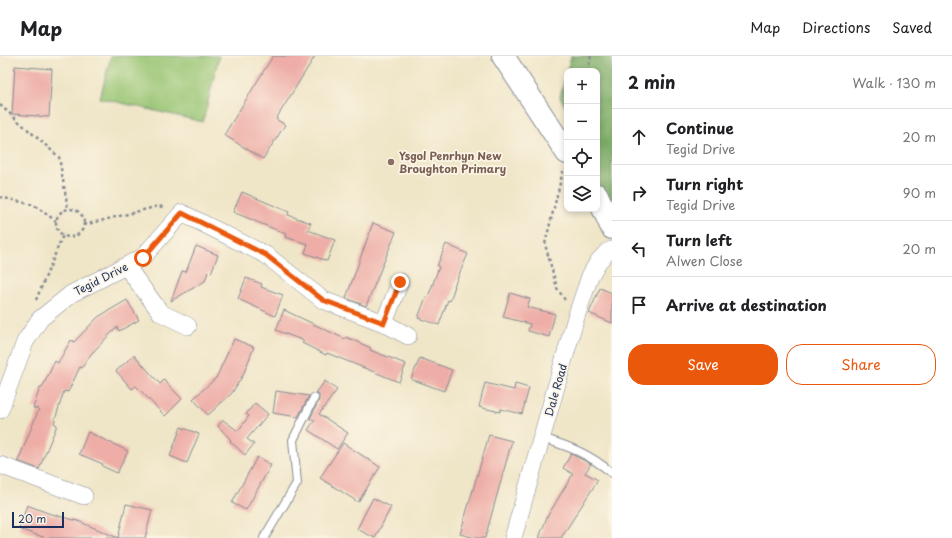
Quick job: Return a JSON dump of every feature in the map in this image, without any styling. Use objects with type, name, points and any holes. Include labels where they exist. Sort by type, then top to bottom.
[{"type":"main road","points":[[504,56],[564,155]]},
{"type":"main road","points":[[600,202],[612,228]]},
{"type":"street","name":"Tegid Drive","points":[[0,410],[25,342],[40,319],[71,294],[143,258],[182,213]]},
{"type":"street","points":[[182,213],[266,255],[323,300],[384,323],[408,336]]},
{"type":"street","name":"Dale Road","points":[[513,538],[576,317],[590,276],[598,262],[607,252],[612,250]]},
{"type":"street","points":[[126,266],[161,313],[188,326]]},
{"type":"street","points":[[384,323],[400,282]]},
{"type":"street","points":[[0,465],[84,496]]},
{"type":"lane","points":[[264,538],[297,483],[293,440],[314,398]]},
{"type":"lane","points":[[542,438],[575,448],[601,464],[612,473]]},
{"type":"path","points":[[589,68],[591,56]]},
{"type":"path","points":[[0,105],[59,157],[68,209]]},
{"type":"path","points":[[564,167],[546,244],[557,288],[576,317]]},
{"type":"path","points":[[0,197],[34,205],[56,221]]},
{"type":"path","points":[[84,224],[159,206],[182,213]]},
{"type":"path","points":[[68,209],[80,213],[84,224],[80,233],[76,236],[67,237],[57,229],[56,221],[60,213],[68,209]]},
{"type":"path","points":[[34,304],[63,235]]},
{"type":"green space","points":[[111,56],[219,56],[203,122],[100,98]]},
{"type":"green space","points":[[571,56],[612,56],[612,201],[600,188],[600,68],[568,68]]},
{"type":"green space","points":[[564,82],[564,104],[560,97]]},
{"type":"building","points":[[273,56],[315,56],[276,119],[285,125],[263,159],[224,135]]},
{"type":"building","points":[[15,66],[52,69],[49,117],[12,114]]},
{"type":"building","points":[[242,192],[289,212],[288,215],[311,223],[308,230],[335,240],[327,261],[305,253],[308,244],[285,237],[286,234],[233,212]]},
{"type":"building","points":[[373,223],[396,232],[366,306],[346,298]]},
{"type":"building","points":[[446,244],[468,254],[439,325],[418,318],[426,297],[428,297],[439,267],[437,266]]},
{"type":"building","points":[[196,246],[218,255],[211,273],[208,272],[205,281],[171,301],[182,271],[186,272]]},
{"type":"building","points":[[246,278],[262,284],[261,287],[283,295],[275,316],[238,299]]},
{"type":"building","points":[[600,288],[612,293],[612,323],[589,313]]},
{"type":"building","points":[[510,293],[530,299],[527,307],[555,314],[549,337],[528,331],[530,324],[503,317]]},
{"type":"building","points":[[127,300],[139,320],[119,331],[117,327],[91,354],[82,368],[80,367],[68,392],[64,391],[54,423],[57,425],[39,469],[18,461],[39,409],[33,408],[40,388],[42,388],[55,361],[58,363],[71,340],[74,342],[98,317]]},
{"type":"building","points":[[284,310],[345,339],[346,337],[371,348],[370,350],[406,364],[399,382],[327,353],[326,355],[302,343],[304,341],[276,330]]},
{"type":"building","points":[[234,339],[254,347],[243,375],[232,393],[208,415],[193,399],[216,378]]},
{"type":"building","points":[[134,355],[160,384],[164,380],[182,399],[165,416],[136,386],[132,389],[116,371]]},
{"type":"building","points":[[420,358],[452,370],[444,391],[411,379]]},
{"type":"building","points":[[325,381],[337,390],[319,414],[348,433],[337,449],[308,430],[315,420],[310,419],[319,400],[319,395],[316,393]]},
{"type":"building","points":[[485,383],[514,390],[515,384],[529,388],[522,414],[501,409],[500,412],[479,407]]},
{"type":"building","points":[[276,391],[309,396],[298,417],[273,413]]},
{"type":"building","points":[[255,403],[268,414],[247,439],[254,444],[245,455],[230,441],[231,440],[218,426],[223,420],[238,431],[249,416],[246,414]]},
{"type":"building","points":[[181,427],[199,434],[187,463],[170,456]]},
{"type":"building","points":[[88,432],[128,451],[117,473],[102,466],[103,464],[79,454]]},
{"type":"building","points":[[489,435],[512,441],[485,538],[475,538],[460,534]]},
{"type":"building","points":[[343,443],[380,467],[358,502],[320,478]]},
{"type":"building","points":[[571,454],[591,464],[585,473],[598,480],[561,538],[539,538],[547,517],[573,474],[563,468]]},
{"type":"building","points":[[257,457],[271,465],[246,510],[232,503]]},
{"type":"building","points":[[373,498],[391,507],[375,538],[357,529]]},
{"type":"building","points":[[126,504],[152,510],[145,538],[118,538]]},
{"type":"building","points":[[27,505],[48,513],[78,521],[118,538],[46,538],[19,529]]},
{"type":"place","name":"Ysgol Penrhyn New Broughton Primary","points":[[391,162]]},
{"type":"route","points":[[143,258],[182,213],[266,255],[323,300],[384,323],[400,282]]}]
